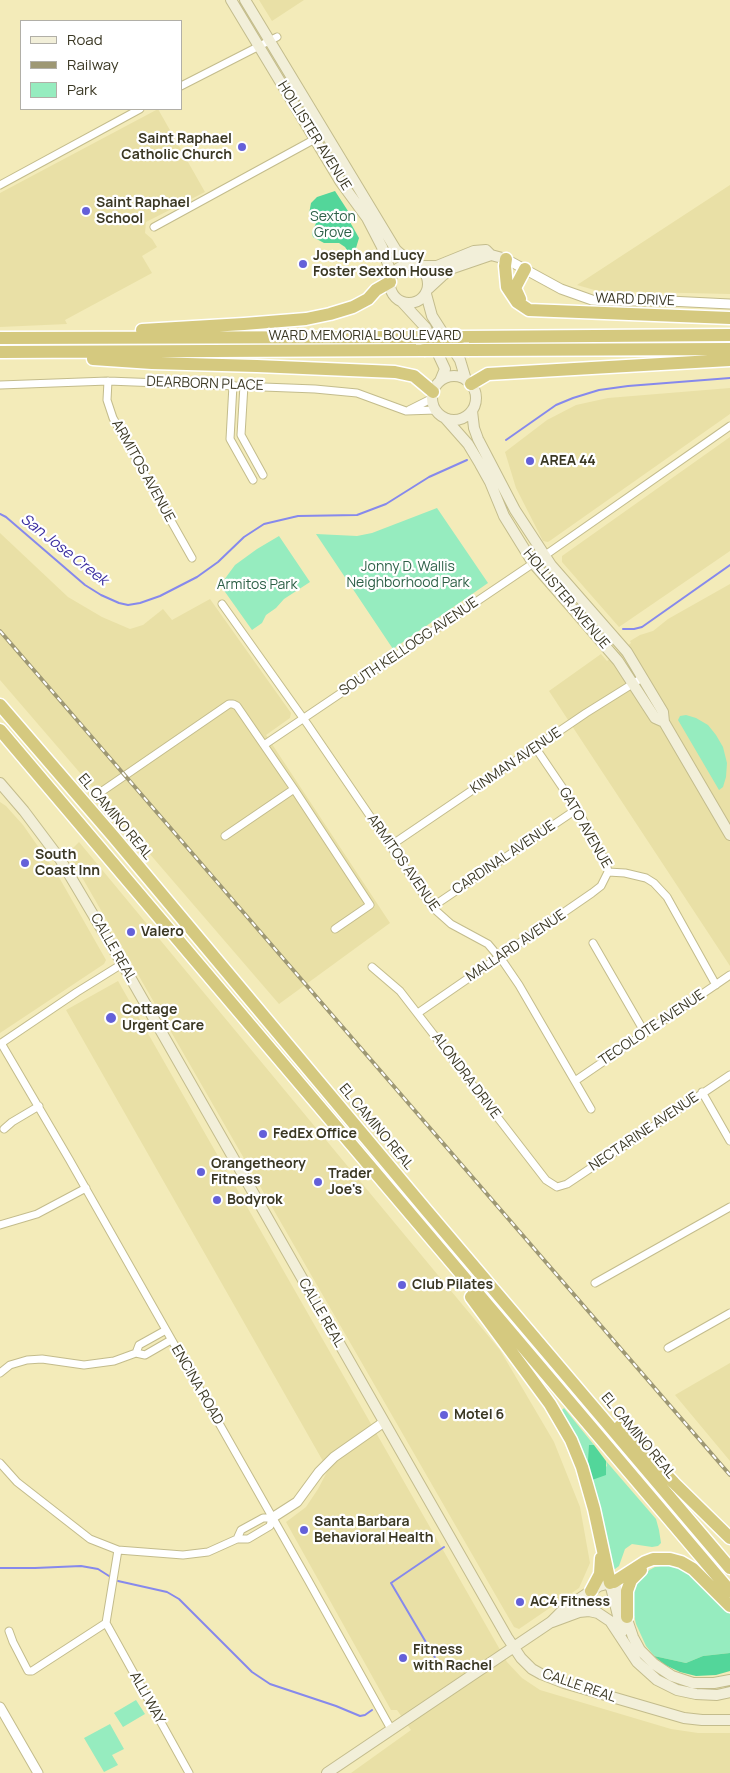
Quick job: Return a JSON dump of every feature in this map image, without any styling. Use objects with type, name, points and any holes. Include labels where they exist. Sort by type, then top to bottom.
[{"type":"highway","points":[[506,259],[505,278],[510,294],[523,307],[529,310],[730,318]]},
{"type":"highway","points":[[525,269],[515,288],[519,298],[534,310]]},
{"type":"highway","points":[[60,338],[94,331],[306,319],[330,314],[368,299],[376,290],[391,279]]},
{"type":"highway","name":"WARD MEMORIAL BOULEVARD","points":[[0,338],[730,335]]},
{"type":"highway","name":"WARD MEMORIAL BOULEVARD","points":[[0,352],[730,349]]},
{"type":"highway","points":[[34,352],[68,357],[152,363],[395,372],[414,376],[435,390]]},
{"type":"highway","points":[[469,382],[488,374],[730,360]]},
{"type":"highway","name":"EL CAMINO REAL","points":[[0,705],[730,1568]]},
{"type":"highway","name":"EL CAMINO REAL","points":[[0,730],[730,1591]]},
{"type":"highway","points":[[455,1266],[470,1294],[559,1418],[575,1449],[594,1509],[612,1583],[645,1562],[653,1559],[670,1559],[681,1562],[693,1569],[730,1606]]},
{"type":"highway","points":[[558,1365],[575,1376],[668,1476],[730,1538]]},
{"type":"highway","points":[[587,1485],[601,1564],[600,1574],[591,1591]]},
{"type":"highway","points":[[627,1617],[627,1591],[634,1577],[647,1566],[670,1559]]},
{"type":"main road","name":"HOLLISTER AVENUE","points":[[231,0],[340,181],[367,218],[382,247],[391,279]]},
{"type":"main road","name":"HOLLISTER AVENUE","points":[[246,0],[274,39],[326,134],[396,250],[415,265]]},
{"type":"main road","name":"WARD DRIVE","points":[[415,265],[437,266],[474,251],[486,250],[491,255],[506,259]]},
{"type":"main road","points":[[402,302],[409,304],[416,302],[442,276],[453,268],[491,255]]},
{"type":"main road","points":[[415,265],[427,275],[429,281],[427,291],[432,316],[460,360],[476,397],[472,410],[467,416],[460,419],[446,418],[436,410],[435,390],[445,369],[426,328],[392,294],[391,279],[400,266],[415,265]]},
{"type":"main road","points":[[435,390],[453,376],[469,382]]},
{"type":"main road","name":"HOLLISTER AVENUE","points":[[472,410],[474,428],[490,482],[504,516],[533,563],[638,680],[663,712],[664,722],[730,835]]},
{"type":"main road","name":"HOLLISTER AVENUE","points":[[446,418],[484,462],[544,556],[627,652],[638,680]]},
{"type":"main road","name":"CALLE REAL","points":[[0,783],[60,859],[521,1658],[532,1668],[552,1680],[684,1718],[730,1720]]},
{"type":"main road","points":[[327,1773],[551,1622],[564,1609],[591,1591],[599,1586],[612,1583]]},
{"type":"main road","points":[[612,1583],[627,1617],[633,1637],[640,1650],[649,1660],[663,1671],[678,1679],[693,1683],[714,1683],[730,1680]]},
{"type":"main road","points":[[612,1583],[626,1645]]},
{"type":"main road","points":[[551,1622],[579,1612],[590,1611],[598,1613],[610,1621],[643,1669],[669,1687],[704,1695],[730,1692]]},
{"type":"street","points":[[182,85],[274,39]]},
{"type":"street","points":[[0,185],[138,110]]},
{"type":"street","points":[[154,227],[326,134]]},
{"type":"street","name":"WARD DRIVE","points":[[506,259],[561,289],[592,300],[730,304]]},
{"type":"street","name":"DEARBORN PLACE","points":[[0,385],[108,380],[315,389],[357,393],[406,411],[436,410]]},
{"type":"street","name":"ARMITOS AVENUE","points":[[108,380],[107,400],[113,418],[192,558]]},
{"type":"street","points":[[232,385],[230,439],[253,480]]},
{"type":"street","points":[[244,385],[242,435],[263,474]]},
{"type":"street","points":[[406,411],[435,390]]},
{"type":"street","name":"SOUTH KELLOGG AVENUE","points":[[264,745],[544,556],[730,426]]},
{"type":"street","name":"ARMITOS AVENUE","points":[[222,604],[304,719],[432,907],[451,924],[488,944],[499,957],[519,986],[591,1109]]},
{"type":"street","name":"KINMAN AVENUE","points":[[390,846],[535,747],[638,680]]},
{"type":"street","points":[[98,794],[229,704],[237,706],[370,905],[335,929]]},
{"type":"street","name":"GATO AVENUE","points":[[535,747],[577,809],[606,862],[608,872],[625,873],[654,882],[667,897],[716,984]]},
{"type":"street","points":[[225,836],[294,789]]},
{"type":"street","name":"CARDINAL AVENUE","points":[[432,907],[577,809]]},
{"type":"street","name":"MALLARD AVENUE","points":[[418,1013],[601,886],[608,872]]},
{"type":"street","points":[[593,943],[645,1033]]},
{"type":"street","points":[[1,1043],[76,992],[122,964]]},
{"type":"street","name":"ALONDRA DRIVE","points":[[372,967],[400,991],[546,1180],[557,1186]]},
{"type":"street","name":"TECOLOTE AVENUE","points":[[575,1080],[730,975]]},
{"type":"street","name":"ENCINA ROAD","points":[[1,1043],[86,1188],[391,1729]]},
{"type":"street","name":"NECTARINE AVENUE","points":[[557,1186],[567,1184],[730,1075]]},
{"type":"street","points":[[702,1092],[730,1141]]},
{"type":"street","points":[[4,1130],[12,1122],[39,1106]]},
{"type":"street","points":[[0,1225],[37,1214],[86,1188]]},
{"type":"street","points":[[595,1283],[730,1207]]},
{"type":"street","points":[[668,1348],[730,1313]]},
{"type":"street","points":[[136,1353],[139,1345],[166,1330]]},
{"type":"street","points":[[0,1373],[10,1365],[27,1360],[84,1365],[114,1361],[136,1353],[145,1355],[171,1340]]},
{"type":"street","points":[[237,1539],[241,1530],[263,1518],[272,1518],[298,1502],[319,1472],[334,1457],[384,1422]]},
{"type":"street","points":[[0,1463],[17,1482],[90,1539],[118,1550],[197,1554],[215,1550],[237,1539],[248,1539],[270,1526],[272,1518]]},
{"type":"street","points":[[9,1631],[28,1671],[32,1671],[106,1623],[118,1550]]},
{"type":"street","name":"ALLI WAY","points":[[106,1623],[188,1773]]},
{"type":"street","points":[[0,1707],[38,1773]]},
{"type":"shaded area","points":[[259,0],[304,0],[272,21]]},
{"type":"shaded area","name":"Saint Raphael School","points":[[156,110],[159,110],[205,192],[146,222],[145,233],[157,247],[142,256],[152,273],[65,320],[67,324],[0,327],[0,193]]},
{"type":"shaded area","points":[[730,185],[730,294],[598,291],[577,285]]},
{"type":"shaded area","points":[[730,388],[730,414],[551,540],[548,542],[543,541],[516,488],[505,452],[547,420],[576,405],[608,398]]},
{"type":"shaded area","points":[[730,437],[730,551],[619,627],[562,562],[562,556]]},
{"type":"shaded area","points":[[0,533],[68,597],[102,617],[130,629],[143,625],[163,609],[172,620],[210,599],[291,713],[290,718],[266,735],[390,923],[279,1004],[0,680]]},
{"type":"shaded area","points":[[730,584],[730,966],[549,691],[601,654],[607,661],[631,643],[630,641],[640,635],[653,631],[668,619]]},
{"type":"shaded area","points":[[0,802],[23,825],[56,872],[106,960],[104,964],[0,1033]]},
{"type":"shaded area","points":[[79,842],[500,1350],[554,1442],[580,1507],[590,1563],[579,1588],[519,1629],[514,1627],[68,853]]},
{"type":"shaded area","points":[[118,981],[507,1662],[522,1678],[540,1690],[671,1729],[698,1733],[730,1733],[730,1773],[351,1773],[411,1730],[397,1710],[391,1710],[286,1522],[306,1507],[328,1470],[66,1010]]},
{"type":"shaded area","points":[[730,1363],[730,1461],[675,1395]]},
{"type":"green space","name":"Sexton Grove","points":[[335,191],[348,211],[350,222],[359,238],[356,248],[352,253],[349,253],[339,243],[324,243],[313,237],[312,233],[316,223],[309,214],[311,203],[317,197]]},
{"type":"green space","name":"Jonny D. Wallis Neighborhood Park","points":[[437,508],[488,583],[393,649],[316,534],[357,536],[372,533]]},
{"type":"green space","name":"Armitos Park","points":[[279,536],[310,582],[284,599],[266,615],[262,623],[252,630],[223,589],[224,580],[235,565]]},
{"type":"green space","points":[[686,715],[708,725],[723,747],[727,763],[726,777],[723,787],[719,790],[678,720],[680,716]]},
{"type":"green space","points":[[564,1408],[594,1445],[589,1445],[607,1467],[606,1461],[656,1519],[661,1543],[658,1546],[652,1547],[632,1544],[625,1549],[619,1566],[615,1569],[613,1569],[560,1412]]},
{"type":"green space","points":[[589,1445],[594,1445],[606,1461],[606,1475],[592,1480],[588,1461]]},
{"type":"green space","points":[[676,1565],[697,1578],[730,1614],[730,1653],[703,1656],[686,1663],[654,1656],[646,1646],[636,1624],[633,1611],[633,1589],[646,1572],[655,1567]]},
{"type":"green space","points":[[730,1653],[730,1671],[716,1675],[696,1676],[680,1672],[665,1665],[654,1656],[686,1663],[703,1656]]},
{"type":"green space","points":[[136,1700],[145,1714],[123,1727],[114,1713]]},
{"type":"green space","points":[[110,1724],[124,1749],[112,1755],[118,1765],[104,1772],[84,1738]]},
{"type":"waterway","points":[[506,440],[556,405],[599,390],[730,378]]},
{"type":"waterway","name":"San Jose Creek","points":[[0,514],[6,517],[85,585],[101,595],[128,605],[160,596],[197,577],[218,562],[244,537],[264,524],[298,516],[357,515],[386,504],[429,477],[467,460]]},
{"type":"waterway","points":[[623,629],[642,627],[730,565]]},
{"type":"waterway","points":[[437,1661],[391,1583],[444,1547]]},
{"type":"waterway","points":[[0,1568],[81,1566],[98,1569],[109,1576]]},
{"type":"waterway","points":[[118,1581],[167,1592],[179,1599],[252,1672],[270,1684],[360,1716],[372,1710]]},
{"type":"railway","points":[[0,631],[730,1475]]},
{"type":"place","name":"Saint Raphael Catholic Church","points":[[242,147]]},
{"type":"place","name":"Saint Raphael School","points":[[86,211]]},
{"type":"place","name":"Joseph and Lucy Foster Sexton House","points":[[303,264]]},
{"type":"place","name":"AREA 44","points":[[530,461]]},
{"type":"place","name":"South Coast Inn","points":[[25,863]]},
{"type":"place","name":"Valero","points":[[131,932]]},
{"type":"place","name":"Cottage Urgent Care","points":[[111,1018]]},
{"type":"place","name":"FedEx Office","points":[[263,1134]]},
{"type":"place","name":"Orangetheory Fitness","points":[[201,1172]]},
{"type":"place","name":"Trader Joe's","points":[[318,1182]]},
{"type":"place","name":"Bodyrok","points":[[217,1200]]},
{"type":"place","name":"Club Pilates","points":[[402,1285]]},
{"type":"place","name":"Motel 6","points":[[444,1415]]},
{"type":"place","name":"Santa Barbara Behavioral Health","points":[[304,1530]]},
{"type":"place","name":"AC4 Fitness","points":[[520,1602]]},
{"type":"place","name":"Fitness with Rachel","points":[[403,1658]]}]
